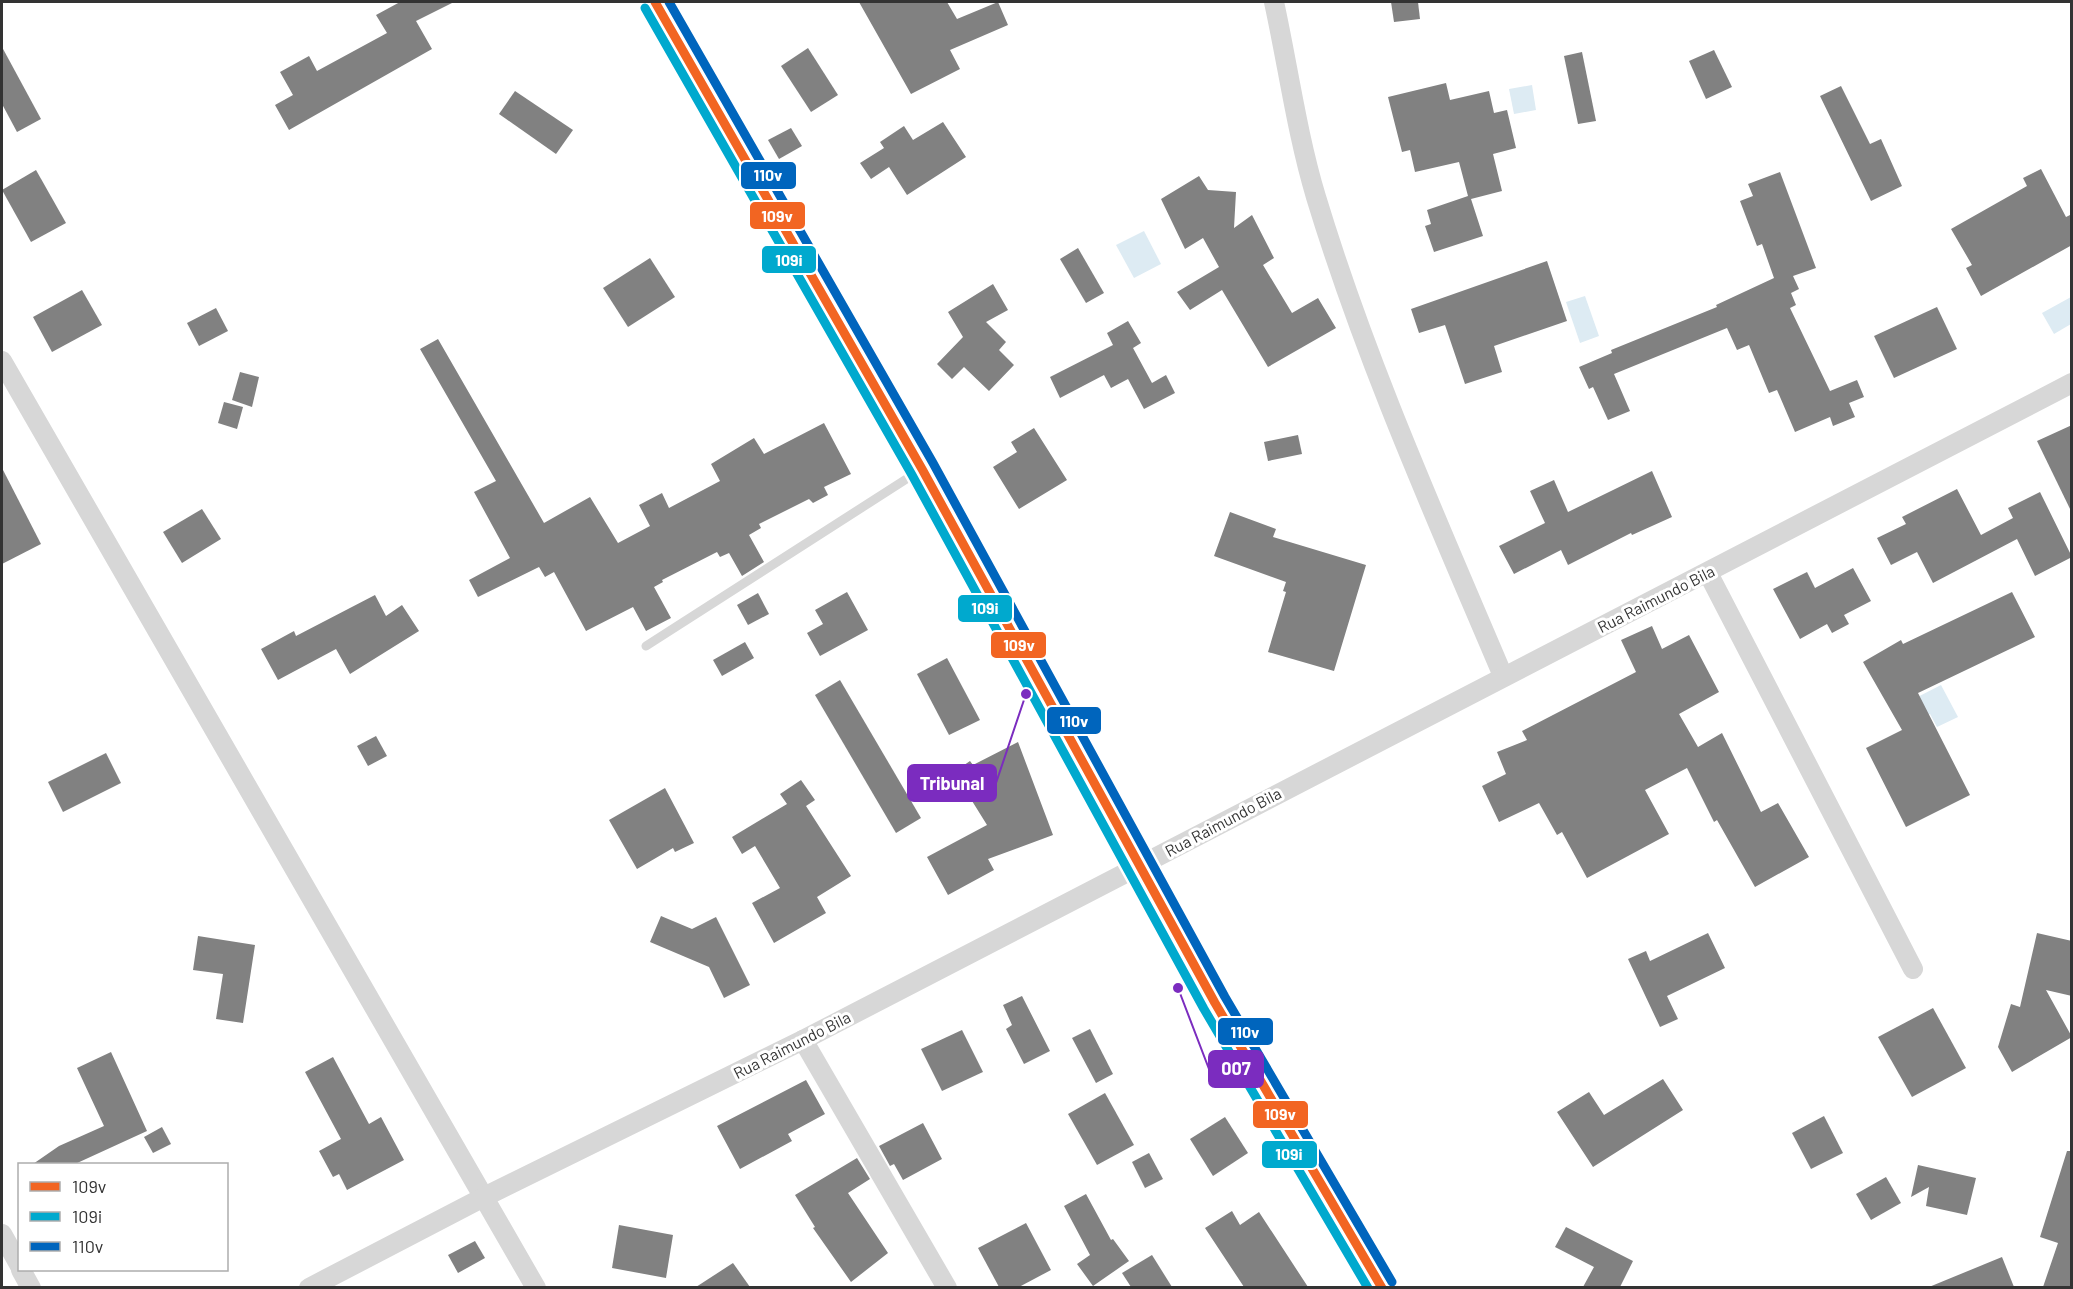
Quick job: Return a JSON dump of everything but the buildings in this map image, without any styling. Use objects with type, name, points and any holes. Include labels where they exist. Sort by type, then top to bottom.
[{"type":"street","points":[[655,2],[922,469],[1215,1003],[1382,1287]]},
{"type":"street","points":[[1274,2],[1316,195],[1349,298],[1394,420],[1503,676]]},
{"type":"street","points":[[2,361],[536,1287]]},
{"type":"street","name":"Rua Raimundo Bila","points":[[309,1287],[484,1197],[803,1040],[2072,383]]},
{"type":"street","points":[[1708,573],[1913,969]]},
{"type":"street","points":[[803,1040],[947,1287]]},
{"type":"street","points":[[2,1234],[18,1264]]},
{"type":"street","points":[[22,1271],[31,1287]]},
{"type":"lane","points":[[646,646],[922,469]]},
{"type":"shaded area","points":[[1532,85],[1536,110],[1514,114],[1509,89]]},
{"type":"shaded area","points":[[1144,231],[1161,264],[1134,278],[1116,245]]},
{"type":"shaded area","points":[[1585,296],[1599,336],[1580,343],[1566,302]]},
{"type":"shaded area","points":[[2071,297],[2071,324],[2054,334],[2042,313]]},
{"type":"shaded area","points":[[1941,685],[1958,717],[1937,727],[1930,714],[1913,722],[1904,704]]},
{"type":"transit line","name":"109v","points":[[655,2],[922,469],[1215,1003],[1382,1288]]},
{"type":"transit line","name":"110v","points":[[669,2],[933,463],[1225,997],[1392,1282]]},
{"type":"transit line","name":"109i","points":[[645,8],[912,475],[1204,1009],[1368,1288]]},
{"type":"place","name":"Tribunal","points":[[1026,694]]},
{"type":"place","name":"007","points":[[1178,988]]}]
